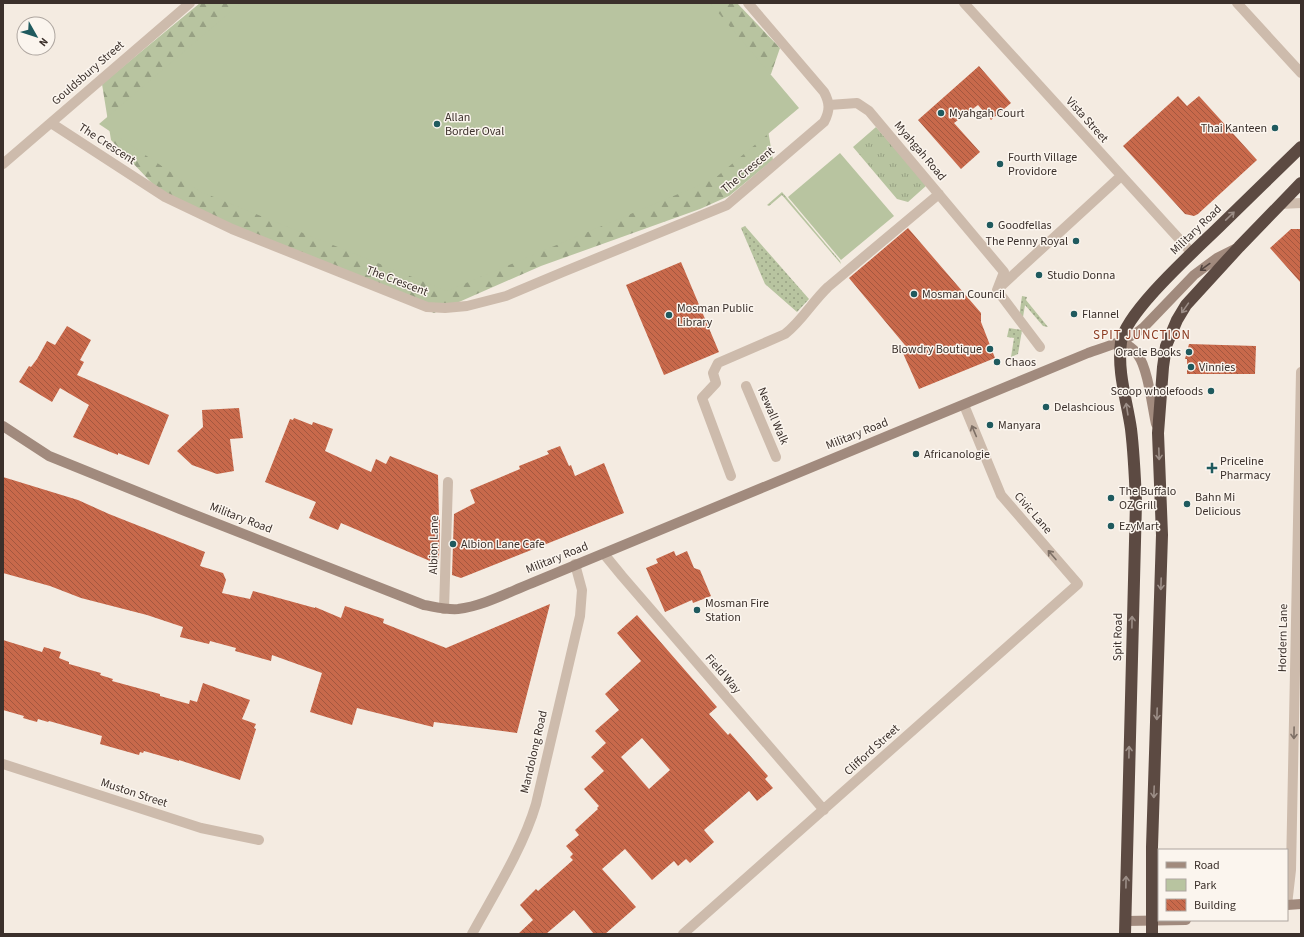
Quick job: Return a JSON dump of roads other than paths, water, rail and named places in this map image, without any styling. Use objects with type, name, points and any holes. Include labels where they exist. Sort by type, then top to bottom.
[{"type":"highway","name":"Military Road","points":[[1121,341],[1128,325],[1142,306],[1192,253],[1301,147]]},
{"type":"highway","name":"Military Road","points":[[1158,433],[1162,367],[1166,346],[1177,320],[1186,305],[1238,247],[1301,183]]},
{"type":"highway","name":"Spit Road","points":[[1121,341],[1121,375],[1132,438],[1136,502],[1125,934]]},
{"type":"highway","points":[[1152,934],[1152,847],[1162,535],[1158,433]]},
{"type":"main road","name":"Military Road","points":[[3,426],[49,456],[180,509],[424,605],[444,609],[457,609],[472,606],[532,583],[575,564],[604,554],[731,500],[1088,353],[1121,341],[1137,333],[1144,327],[1194,275],[1217,258],[1238,247]]},
{"type":"main road","points":[[1121,341],[1132,348],[1138,355],[1144,368],[1158,433]]},
{"type":"main road","points":[[1288,905],[1301,904]]},
{"type":"main road","points":[[1125,921],[1158,921]]},
{"type":"street","name":"Gouldsbury Street","points":[[3,164],[190,3]]},
{"type":"street","points":[[748,3],[813,77],[824,92],[829,105]]},
{"type":"street","name":"Vista Street","points":[[964,3],[1192,253]]},
{"type":"street","points":[[1237,3],[1301,73]]},
{"type":"street","name":"Myahgah Road","points":[[829,105],[857,103],[869,111],[1004,272],[997,290]]},
{"type":"street","name":"The Crescent","points":[[51,123],[165,197],[232,229],[408,300],[427,307],[445,308],[467,306],[506,296],[727,205],[750,187],[824,122],[829,114],[829,105]]},
{"type":"street","points":[[1040,347],[997,290],[1121,176]]},
{"type":"street","points":[[731,476],[702,398],[716,382],[713,373],[718,363],[785,334],[794,327],[822,293],[939,194]]},
{"type":"street","points":[[1280,204],[1301,203]]},
{"type":"street","name":"Hordern Lane","points":[[1288,894],[1291,862],[1301,372]]},
{"type":"street","name":"Newall Walk","points":[[746,386],[776,457]]},
{"type":"street","name":"Civic Lane","points":[[964,405],[1001,495],[1078,584]]},
{"type":"street","name":"Albion Lane","points":[[444,609],[448,482]]},
{"type":"street","name":"Field Way","points":[[604,554],[824,810]]},
{"type":"street","name":"Mandolong Road","points":[[472,934],[523,838],[531,821],[536,804],[580,616],[582,590],[575,564]]},
{"type":"street","name":"Clifford Street","points":[[683,934],[1078,584]]},
{"type":"street","name":"Muston Street","points":[[3,764],[201,828],[259,840]]},
{"type":"place","name":"Myahgah Court","points":[[941,113]]},
{"type":"place","name":"Allan Border Oval","points":[[437,124]]},
{"type":"place","name":"Thai Kanteen","points":[[1275,128]]},
{"type":"place","name":"Fourth Village Providore","points":[[1000,164]]},
{"type":"place","name":"Goodfellas","points":[[990,225]]},
{"type":"place","name":"The Penny Royal","points":[[1076,241]]},
{"type":"place","name":"Studio Donna","points":[[1039,275]]},
{"type":"place","name":"Mosman Council","points":[[914,294]]},
{"type":"place","name":"Flannel","points":[[1074,314]]},
{"type":"place","name":"Mosman Public Library","points":[[669,315]]},
{"type":"place","name":"Blowdry Boutique","points":[[990,349]]},
{"type":"place","name":"Oracle Books","points":[[1189,352]]},
{"type":"place","name":"Chaos","points":[[997,362]]},
{"type":"place","name":"Vinnies","points":[[1191,367]]},
{"type":"place","name":"Scoop wholefoods","points":[[1211,391]]},
{"type":"place","name":"Delashcious","points":[[1046,407]]},
{"type":"place","name":"Manyara","points":[[990,425]]},
{"type":"place","name":"Africanologie","points":[[916,454]]},
{"type":"place","name":"Priceline Pharmacy","points":[[1212,468]]},
{"type":"place","name":"The Buffalo OZ Grill","points":[[1111,498]]},
{"type":"place","name":"Bahn Mi Delicious","points":[[1187,504]]},
{"type":"place","name":"EzyMart","points":[[1111,526]]},
{"type":"place","name":"Albion Lane Cafe","points":[[453,544]]},
{"type":"place","name":"Mosman Fire Station","points":[[697,610]]},
{"type":"district","name":"SPIT JUNCTION","points":[[1142,335]]}]
